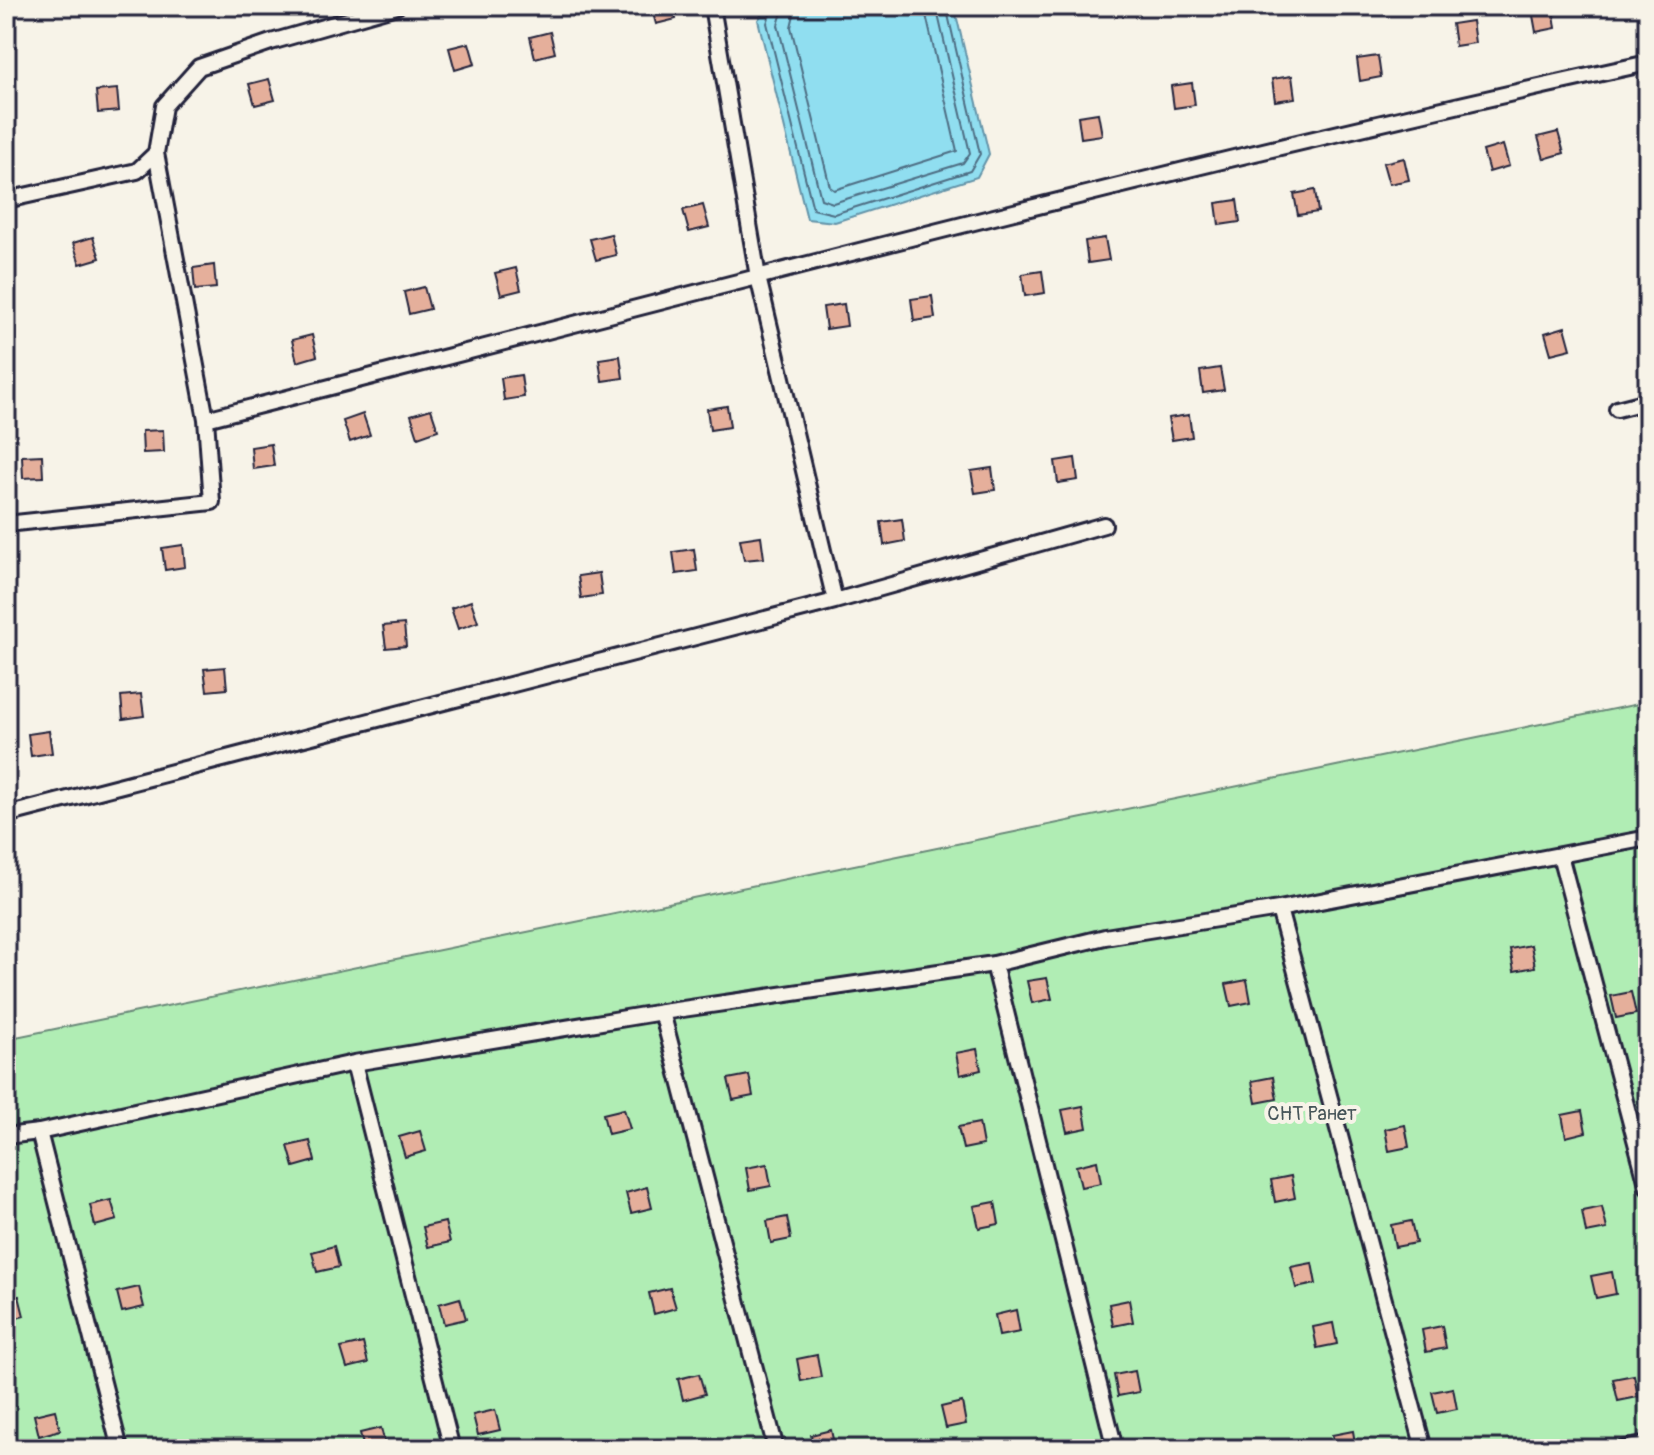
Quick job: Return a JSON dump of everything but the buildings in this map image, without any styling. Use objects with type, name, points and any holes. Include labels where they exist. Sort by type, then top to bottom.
[{"type":"lane","points":[[6,524],[212,502],[206,419],[156,153],[164,106],[199,67],[271,42],[397,6]]},
{"type":"lane","points":[[712,6],[758,277],[835,601]]},
{"type":"lane","points":[[206,419],[1128,183],[1451,105],[1648,63]]},
{"type":"lane","points":[[6,200],[137,171],[156,153]]},
{"type":"lane","points":[[1617,409],[1648,401]]},
{"type":"lane","points":[[6,815],[835,601],[1104,525]]},
{"type":"lane","points":[[6,1136],[39,1132],[354,1063],[662,1012],[994,964],[1105,937],[1279,909],[1648,838]]},
{"type":"lane","points":[[1560,855],[1648,1188]]},
{"type":"lane","points":[[1279,909],[1424,1449]]},
{"type":"lane","points":[[994,964],[1115,1449]]},
{"type":"lane","points":[[662,1012],[776,1449]]},
{"type":"lane","points":[[354,1063],[452,1449]]},
{"type":"lane","points":[[39,1132],[120,1449]]},
{"type":"lane","points":[[1623,1449],[1648,1444]]},
{"type":"green space","name":"СНТ Ранет","points":[[1648,702],[1648,1449],[6,1449],[6,1039]]},
{"type":"water","points":[[767,6],[954,6],[989,154],[977,177],[835,222],[807,219],[758,20]]}]
